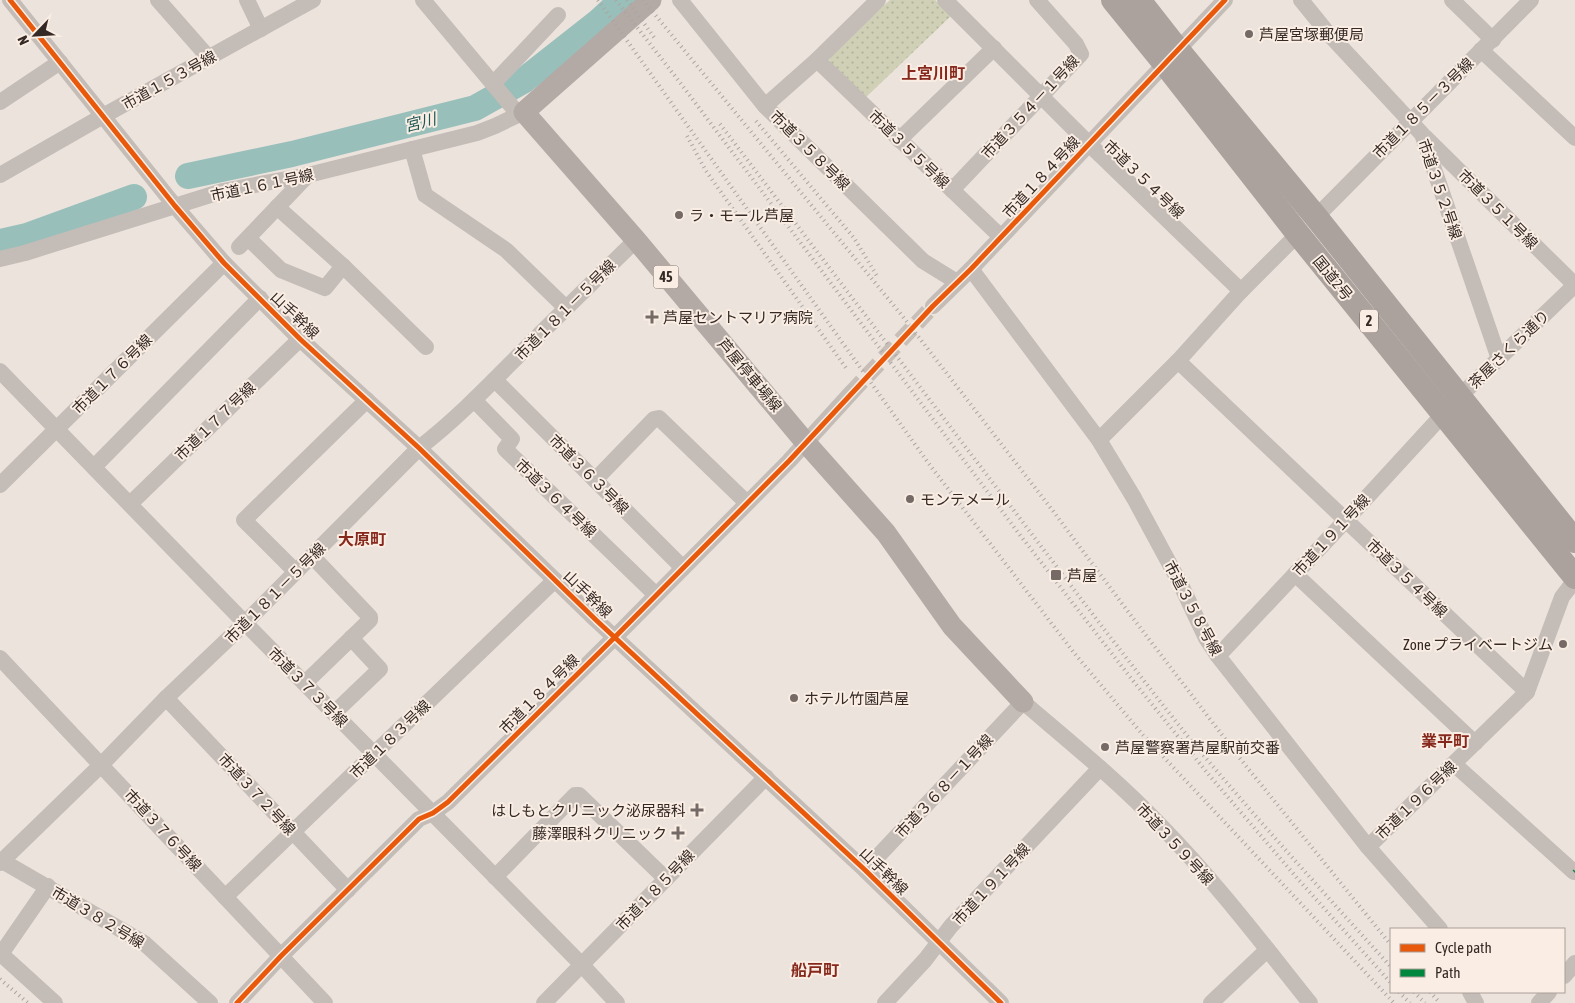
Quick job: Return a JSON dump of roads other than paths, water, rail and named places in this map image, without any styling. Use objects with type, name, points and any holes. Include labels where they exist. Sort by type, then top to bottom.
[{"type":"highway","name":"国道2号","points":[[1113,0],[1172,57],[1316,217],[1575,578]]},
{"type":"highway","name":"国道2号","points":[[1139,0],[1172,57],[1298,234],[1575,540]]},
{"type":"main road","points":[[508,100],[652,0]]},
{"type":"main road","name":"芦屋停車場線","points":[[508,100],[636,240],[806,443],[886,533],[952,626],[1023,702]]},
{"type":"street","points":[[10,0],[103,116]]},
{"type":"street","points":[[158,0],[209,58]]},
{"type":"street","points":[[247,0],[261,29]]},
{"type":"street","name":"市道１５３号線","points":[[0,175],[312,0]]},
{"type":"street","points":[[423,0],[508,100],[558,15]]},
{"type":"street","name":"市道３５８号線","points":[[680,0],[766,106],[923,261],[957,282]]},
{"type":"street","points":[[766,106],[817,60],[878,0]]},
{"type":"street","name":"市道３５４号線","points":[[945,0],[1089,144],[1242,291]]},
{"type":"street","name":"市道１８４号線","points":[[933,306],[1002,237],[1225,0]]},
{"type":"street","name":"市道３５２号線","points":[[1301,0],[1327,32],[1422,134],[1499,359]]},
{"type":"street","points":[[1452,0],[1487,45],[1575,138]]},
{"type":"street","name":"市道１８５－３号線","points":[[1316,217],[1531,0]]},
{"type":"street","name":"市道３５４－１号線","points":[[952,190],[1081,54],[1076,44],[1040,1]]},
{"type":"street","points":[[899,140],[994,48]]},
{"type":"street","name":"市道３５５号線","points":[[817,60],[1002,237]]},
{"type":"street","points":[[0,102],[60,62]]},
{"type":"street","name":"市道１６１号線","points":[[0,259],[171,201],[308,175],[477,132],[495,126],[508,100]]},
{"type":"street","name":"山手幹線","points":[[103,116],[171,201],[224,263],[300,339],[419,448],[615,637],[865,870],[1001,1003]]},
{"type":"street","name":"市道３５１号線","points":[[1422,134],[1575,285]]},
{"type":"street","points":[[412,149],[425,195],[506,250],[566,308]]},
{"type":"street","points":[[308,175],[244,242],[281,270],[325,288],[343,266]]},
{"type":"street","points":[[277,207],[343,266],[426,347]]},
{"type":"street","points":[[1098,440],[1178,361],[1242,291],[1298,234]]},
{"type":"street","name":"市道１８１－５号線","points":[[1,862],[166,698],[245,624],[419,448],[435,437],[495,380],[636,240]]},
{"type":"street","name":"市道１７６号線","points":[[0,485],[224,263]]},
{"type":"street","name":"市道３５８号線","points":[[971,269],[1098,440],[1134,498],[1181,584],[1206,638],[1218,656],[1368,847],[1439,928]]},
{"type":"street","name":"茶屋さくら通り","points":[[1452,405],[1575,285]]},
{"type":"street","points":[[94,467],[260,298]]},
{"type":"street","name":"市道１７７号線","points":[[130,504],[300,339]]},
{"type":"street","name":"市道３５４号線","points":[[1178,361],[1526,692]]},
{"type":"street","name":"市道３７３号線","points":[[0,371],[245,624],[582,965],[617,1003]]},
{"type":"street","name":"市道３６３号線","points":[[495,380],[683,568]]},
{"type":"street","name":"市道１８４号線","points":[[237,1003],[281,956],[419,819],[433,813],[448,802],[615,637],[655,594],[806,443],[851,393]]},
{"type":"street","points":[[296,572],[244,520],[366,400]]},
{"type":"street","name":"市道３６４号線","points":[[474,400],[512,439],[505,449],[655,594]]},
{"type":"street","name":"市道１９１号線","points":[[1218,656],[1452,405]]},
{"type":"street","points":[[595,480],[654,419],[659,418],[747,503]]},
{"type":"street","points":[[305,683],[370,620],[370,617],[312,556]]},
{"type":"street","points":[[1295,574],[1475,743]]},
{"type":"street","name":"市道１９６号線","points":[[1368,847],[1526,692],[1562,597],[1575,578]]},
{"type":"street","name":"市道１８３号線","points":[[225,897],[555,580]]},
{"type":"street","points":[[334,713],[380,669],[351,638]]},
{"type":"street","name":"市道３７６号線","points":[[1,661],[325,1003]]},
{"type":"street","name":"市道３７２号線","points":[[166,698],[348,890]]},
{"type":"street","name":"市道３５９号線","points":[[1023,702],[1100,768],[1161,825],[1201,869],[1310,1003]]},
{"type":"street","name":"市道３６８－１号線","points":[[865,870],[1023,702]]},
{"type":"street","points":[[1454,764],[1574,872]]},
{"type":"street","name":"市道１９１号線","points":[[885,1003],[925,960],[951,926],[1100,768]]},
{"type":"street","name":"市道１８５号線","points":[[544,1003],[766,777]]},
{"type":"street","points":[[495,877],[575,795],[579,796],[666,879]]},
{"type":"street","name":"市道３８２号線","points":[[1,862],[48,886],[144,943],[210,1003]]},
{"type":"street","points":[[48,886],[1,954],[55,1003]]},
{"type":"street","points":[[1211,1003],[1267,950]]},
{"type":"street","points":[[1565,975],[1575,963]]},
{"type":"street","points":[[1539,1003],[1548,993]]},
{"type":"waterway","name":"宮川","points":[[188,176],[292,154],[475,108],[523,81],[598,22],[622,0]]},
{"type":"waterway","name":"宮川","points":[[0,242],[27,236],[134,197]]},
{"type":"tunnel","points":[[851,393],[933,306]]},
{"type":"railway","points":[[598,0],[929,464],[1075,654],[1143,735],[1394,1003]]},
{"type":"railway","points":[[616,0],[1020,535],[1130,677],[1209,775],[1297,878],[1390,982]]},
{"type":"railway","points":[[627,0],[656,40]]},
{"type":"railway","points":[[643,0],[904,318],[1242,761],[1390,944]]},
{"type":"railway","points":[[756,121],[854,238],[877,276]]},
{"type":"railway","points":[[720,124],[1174,719],[1259,820],[1390,966]]},
{"type":"railway","points":[[687,136],[706,171],[846,368]]},
{"type":"railway","points":[[0,979],[28,1003]]},
{"type":"railway","points":[[1400,993],[1410,1003]]},
{"type":"railway","points":[[1415,993],[1425,1003]]},
{"type":"railway","points":[[1431,993],[1440,1003]]},
{"type":"place","name":"芦屋宮塚郵便局","points":[[1249,34]]},
{"type":"place","name":"ラ・モール芦屋","points":[[679,215]]},
{"type":"place","name":"芦屋セントマリア病院","points":[[652,317]]},
{"type":"place","name":"モンテメール","points":[[910,499]]},
{"type":"place","name":"芦屋","points":[[1056,575]]},
{"type":"place","name":"Zone プライベートジム","points":[[1563,644]]},
{"type":"place","name":"ホテル竹園芦屋","points":[[794,698]]},
{"type":"place","name":"芦屋警察署芦屋駅前交番","points":[[1105,747]]},
{"type":"place","name":"はしもとクリニック泌尿器科","points":[[697,810]]},
{"type":"place","name":"藤澤眼科クリニック","points":[[678,833]]},
{"type":"district","name":"上宮川町","points":[[933,73]]},
{"type":"district","name":"大原町","points":[[362,539]]},
{"type":"district","name":"業平町","points":[[1445,741]]},
{"type":"district","name":"船戸町","points":[[815,970]]}]
